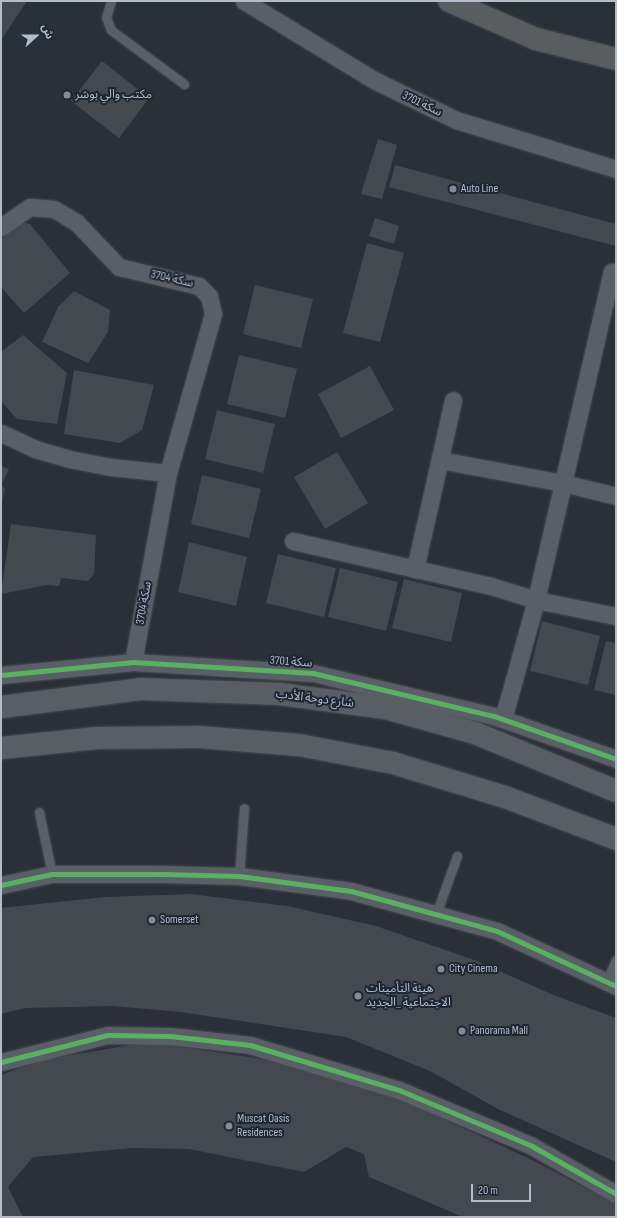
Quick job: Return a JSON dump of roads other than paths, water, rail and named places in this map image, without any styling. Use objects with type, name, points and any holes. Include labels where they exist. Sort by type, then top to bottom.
[{"type":"highway","points":[[449,1],[536,39],[616,71]]},
{"type":"highway","points":[[536,39],[616,59]]},
{"type":"main road","name":"شارع دوحة الأدب","points":[[1,706],[141,689],[280,694],[385,708],[475,733],[616,791]]},
{"type":"main road","points":[[1,748],[104,738],[199,737],[299,745],[393,763],[505,797],[616,839]]},
{"type":"street","name":"سكة 3701","points":[[244,1],[374,80],[456,120],[616,169]]},
{"type":"street","name":"سكة 3704","points":[[1,227],[30,207],[54,209],[76,222],[119,267],[199,286],[209,296],[213,314],[168,473],[133,662]]},
{"type":"street","points":[[503,719],[536,600],[612,272]]},
{"type":"street","points":[[415,569],[453,400]]},
{"type":"street","points":[[1,433],[35,449],[69,459],[111,467],[168,473]]},
{"type":"street","points":[[440,460],[563,483],[616,496]]},
{"type":"street","points":[[293,541],[491,586],[536,600],[616,616]]},
{"type":"street","name":"سكة 3701","points":[[1,675],[133,662],[313,673],[503,719],[616,759]]},
{"type":"street","points":[[1,885],[52,874],[240,876],[351,891],[496,931],[611,984]]},
{"type":"street","points":[[1,1062],[108,1035],[170,1036],[250,1045],[399,1090],[532,1146],[616,1194]]},
{"type":"lane","points":[[111,1],[106,18],[111,30],[184,84]]},
{"type":"lane","points":[[240,876],[244,808]]},
{"type":"lane","points":[[39,812],[52,874]]},
{"type":"lane","points":[[436,914],[457,856]]},
{"type":"lane","points":[[611,984],[616,960]]},
{"type":"place","name":"مكتب والي بوشر","points":[[67,95]]},
{"type":"place","name":"Auto Line","points":[[453,189]]},
{"type":"place","name":"Somerset","points":[[152,920]]},
{"type":"place","name":"City Cinema","points":[[441,969]]},
{"type":"place","name":"هيئة التأمينات الاجتماعية _الجديد","points":[[358,996]]},
{"type":"place","name":"Panorama Mall","points":[[462,1031]]},
{"type":"place","name":"Muscat Oasis Residences","points":[[229,1126]]}]
